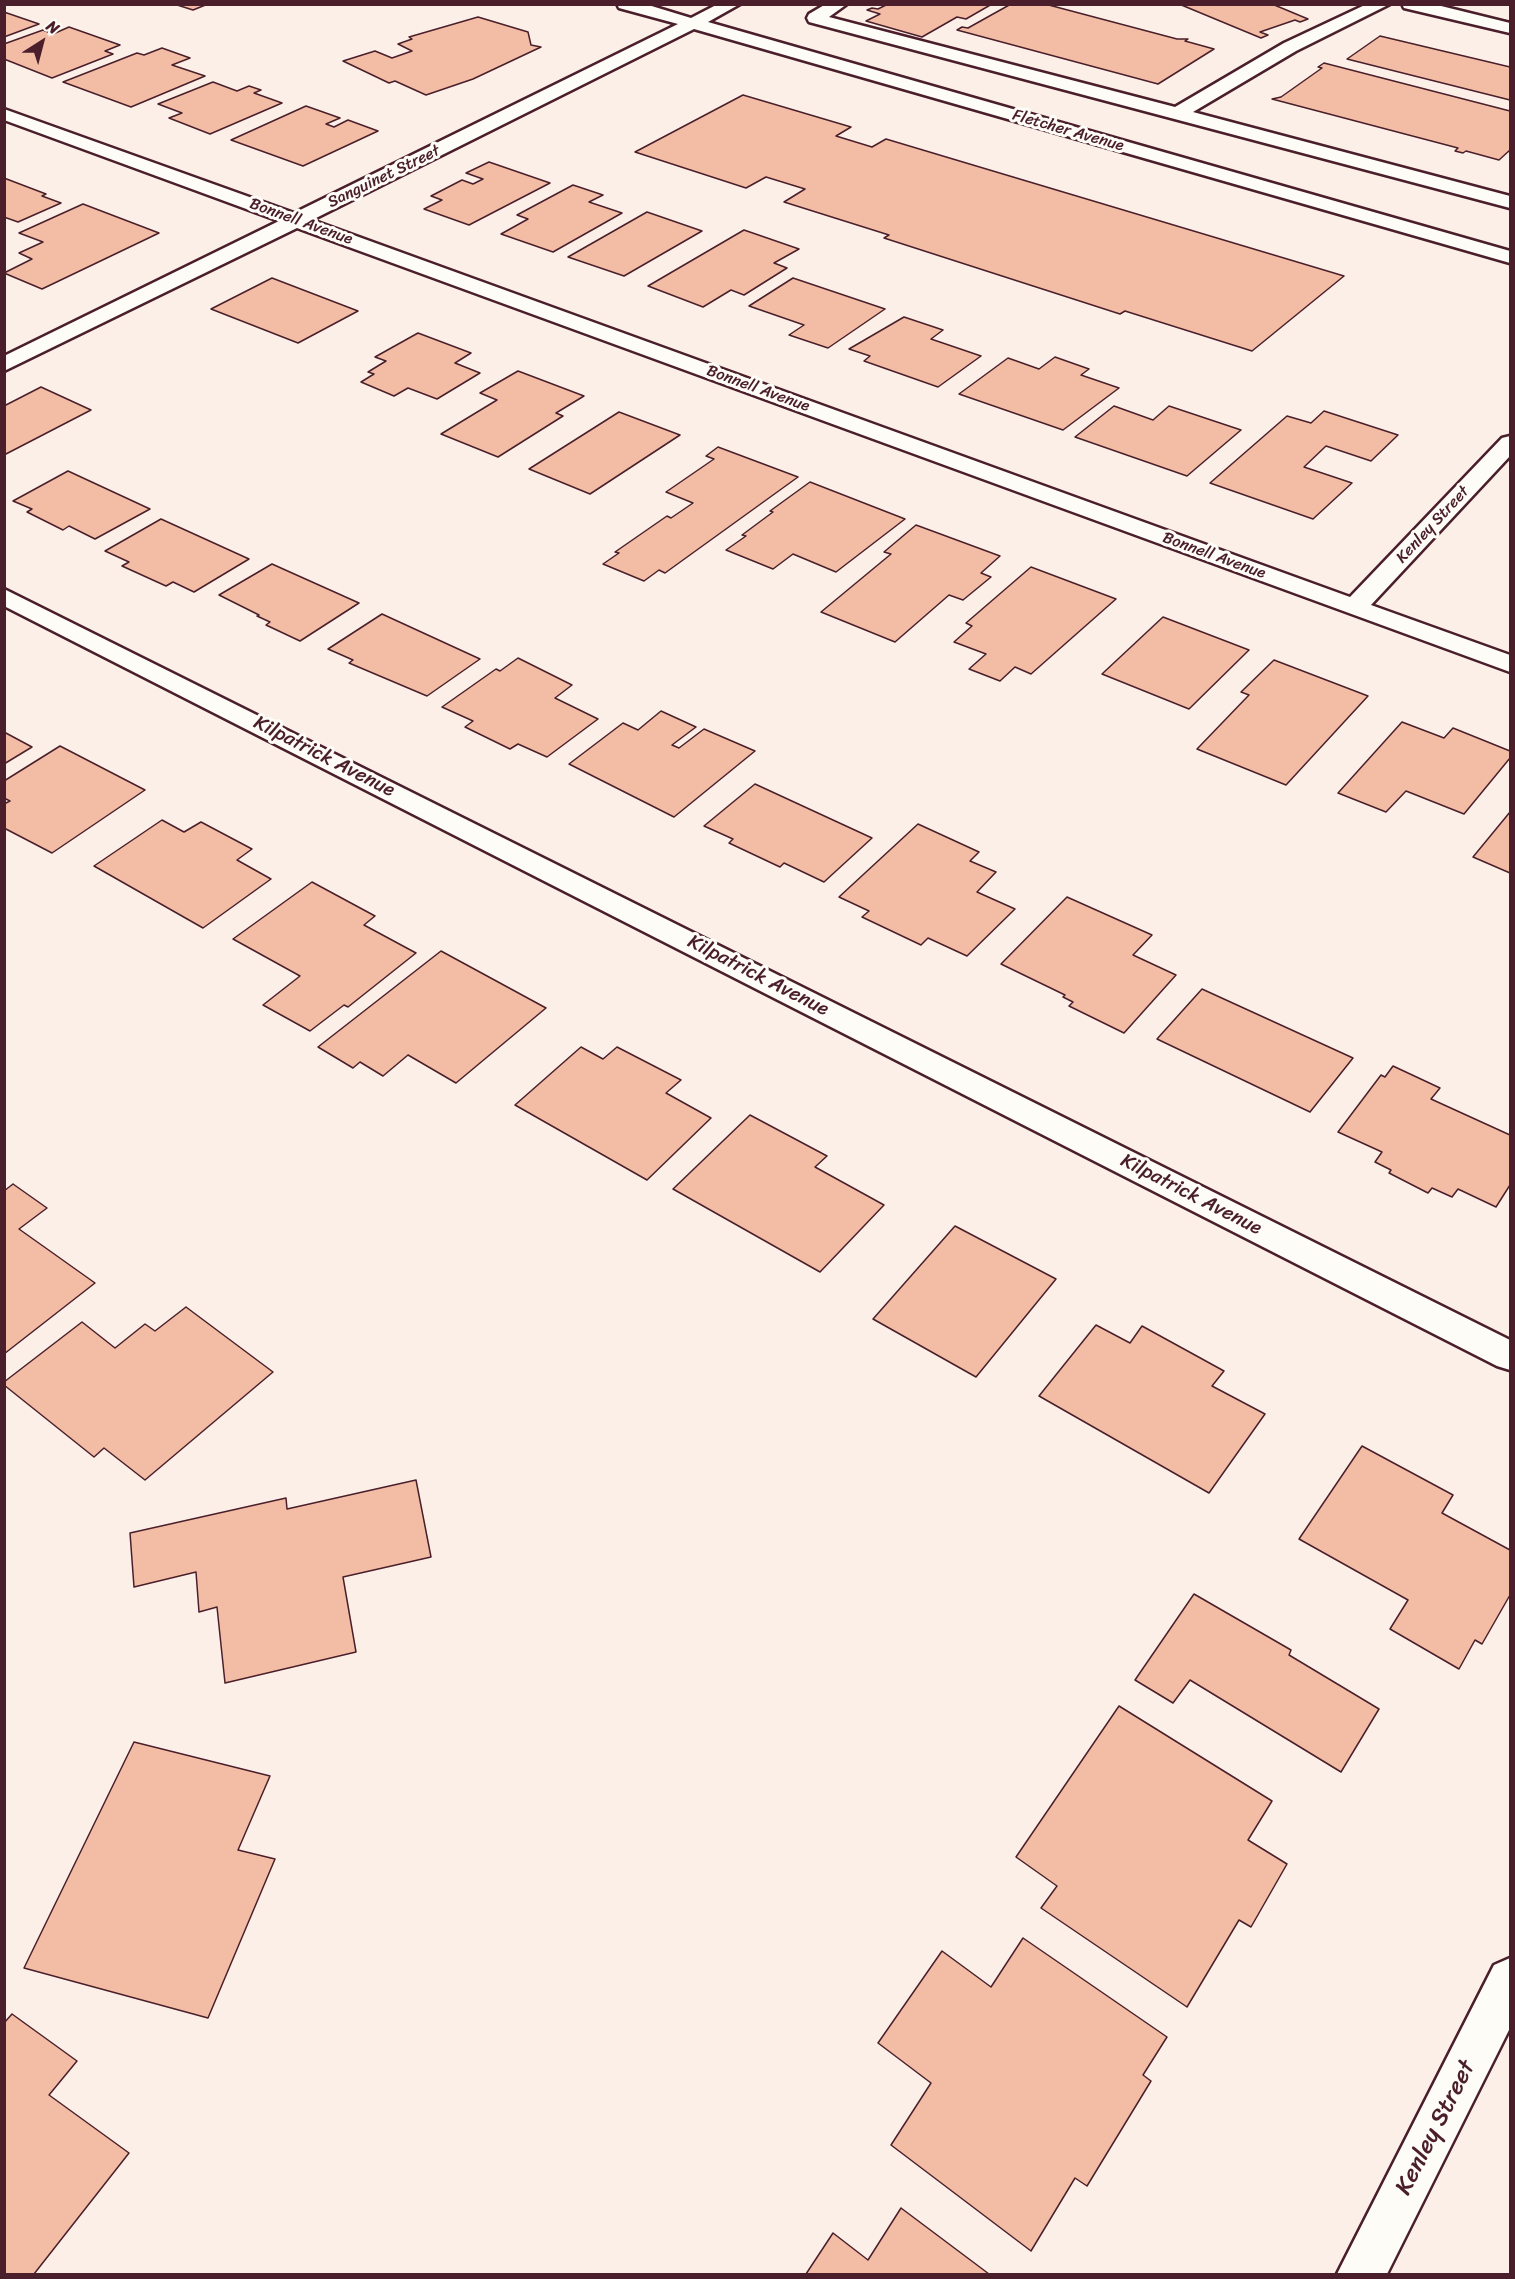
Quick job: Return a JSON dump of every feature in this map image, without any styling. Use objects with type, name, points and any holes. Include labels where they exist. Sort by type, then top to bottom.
[{"type":"street","name":"Fletcher Avenue","points":[[625,4],[1510,257]]},
{"type":"street","name":"Sanguinet Street","points":[[4,364],[732,4]]},
{"type":"street","points":[[767,45],[839,4]]},
{"type":"street","points":[[1177,113],[1290,47],[1382,4]]},
{"type":"street","points":[[1422,6],[1510,28]]},
{"type":"street","points":[[815,18],[1510,202]]},
{"type":"street","name":"Bonnell Avenue","points":[[4,114],[1510,664]]},
{"type":"street","name":"Kenley Street","points":[[1355,607],[1510,443]]},
{"type":"street","name":"Kilpatrick Avenue","points":[[4,596],[1510,1356]]},
{"type":"street","name":"Kenley Street","points":[[1361,2274],[1510,1981]]},
{"type":"building","points":[[174,4],[208,4],[193,10]]},
{"type":"building","points":[[888,4],[992,4],[966,19],[957,17],[922,37],[866,21],[880,14],[867,10],[878,9]]},
{"type":"building","points":[[1011,4],[1045,4],[1177,39],[1188,39],[1185,41],[1214,49],[1158,84],[957,30],[962,27],[968,28]]},
{"type":"building","points":[[1179,4],[1272,4],[1308,19],[1300,22],[1295,20],[1260,32],[1268,35],[1261,38]]},
{"type":"building","points":[[4,12],[39,24],[4,37]]},
{"type":"building","points":[[478,17],[528,32],[531,45],[541,47],[473,79],[426,95],[395,81],[389,83],[343,61],[375,51],[392,58],[412,51],[398,44],[412,39],[409,37]]},
{"type":"building","points":[[69,27],[120,45],[105,51],[113,54],[52,78],[4,59],[4,44],[43,30],[53,34]]},
{"type":"building","points":[[1380,36],[1510,67],[1510,100],[1347,59]]},
{"type":"building","points":[[162,48],[190,58],[172,65],[205,76],[131,107],[63,82],[137,53],[144,55]]},
{"type":"building","points":[[1324,63],[1510,111],[1510,150],[1499,160],[1466,151],[1463,153],[1455,151],[1458,148],[1272,99],[1281,97],[1322,68],[1318,67]]},
{"type":"building","points":[[213,82],[237,91],[249,86],[261,90],[254,93],[282,103],[210,134],[169,118],[182,113],[158,104]]},
{"type":"building","points":[[743,95],[851,127],[836,136],[872,147],[886,139],[1344,276],[1252,351],[1125,311],[1120,314],[884,238],[889,235],[784,202],[805,189],[766,177],[746,188],[635,152]]},
{"type":"building","points":[[306,106],[340,118],[326,124],[334,127],[348,120],[378,131],[303,166],[231,140]]},
{"type":"building","points":[[489,162],[550,183],[469,225],[424,209],[442,200],[431,196],[462,180],[473,184],[483,179],[466,173]]},
{"type":"building","points":[[4,178],[46,194],[42,196],[61,203],[18,222],[4,217]]},
{"type":"building","points":[[573,185],[603,195],[589,202],[622,213],[553,252],[501,234],[528,219],[517,215]]},
{"type":"building","points":[[83,204],[159,233],[42,289],[4,273],[32,259],[19,253],[43,242],[19,233]]},
{"type":"building","points":[[647,212],[702,231],[624,276],[568,257]]},
{"type":"building","points":[[744,230],[799,249],[774,263],[787,268],[744,295],[731,290],[703,307],[648,286]]},
{"type":"building","points":[[272,278],[358,311],[298,343],[211,309]]},
{"type":"building","points":[[793,278],[885,309],[828,348],[789,335],[804,325],[749,306]]},
{"type":"building","points":[[904,317],[943,330],[931,339],[981,356],[938,387],[864,361],[870,356],[849,349]]},
{"type":"building","points":[[418,333],[471,353],[455,363],[480,373],[437,399],[408,388],[394,396],[361,382],[374,374],[368,372],[386,361],[375,357]]},
{"type":"building","points":[[1055,357],[1089,369],[1081,375],[1119,388],[1063,430],[959,394],[1008,358],[1039,369]]},
{"type":"building","points":[[518,371],[584,396],[556,413],[563,416],[498,457],[441,434],[497,400],[480,393]]},
{"type":"building","points":[[41,387],[91,410],[4,455],[4,406]]},
{"type":"building","points":[[1114,406],[1153,420],[1169,406],[1241,430],[1187,476],[1075,437]]},
{"type":"building","points":[[1324,411],[1398,435],[1371,461],[1326,446],[1304,467],[1352,483],[1313,519],[1210,483],[1287,416],[1311,423]]},
{"type":"building","points":[[619,412],[680,435],[590,494],[529,469]]},
{"type":"building","points":[[718,447],[798,477],[665,573],[659,570],[644,581],[603,564],[619,553],[615,552],[667,516],[671,518],[693,503],[666,492],[714,459],[706,456]]},
{"type":"building","points":[[68,471],[150,509],[95,539],[69,526],[63,530],[27,512],[32,509],[13,501]]},
{"type":"building","points":[[810,482],[905,519],[836,572],[793,554],[773,569],[726,550],[773,512],[770,511]]},
{"type":"building","points":[[161,519],[249,559],[194,592],[173,582],[166,586],[122,566],[129,562],[105,551]]},
{"type":"building","points":[[916,525],[1000,556],[981,573],[991,577],[963,600],[949,595],[895,642],[821,612],[891,554],[884,552]]},
{"type":"building","points":[[272,564],[359,603],[300,641],[266,625],[270,622],[219,595]]},
{"type":"building","points":[[1031,567],[1116,599],[1031,674],[1015,667],[1000,681],[969,669],[986,654],[954,642],[972,626],[966,623]]},
{"type":"building","points":[[382,614],[480,659],[427,696],[349,663],[353,660],[328,649]]},
{"type":"building","points":[[1163,617],[1249,650],[1189,709],[1102,674]]},
{"type":"building","points":[[518,658],[572,685],[555,698],[598,719],[547,757],[518,744],[510,749],[465,727],[473,721],[442,707],[496,669],[500,671]]},
{"type":"building","points":[[1274,660],[1368,696],[1286,785],[1197,749],[1249,695],[1241,692]]},
{"type":"building","points":[[661,711],[696,727],[672,745],[679,748],[704,729],[755,751],[674,817],[569,764],[623,723],[638,730]]},
{"type":"building","points":[[1402,722],[1444,738],[1453,728],[1510,751],[1510,758],[1464,814],[1406,791],[1386,812],[1338,793]]},
{"type":"building","points":[[4,732],[32,747],[4,764]]},
{"type":"building","points":[[60,746],[145,790],[52,853],[4,828],[4,804],[10,801],[4,798],[4,781]]},
{"type":"building","points":[[755,784],[872,838],[824,882],[784,863],[780,867],[729,843],[733,839],[704,826]]},
{"type":"building","points":[[1510,812],[1510,873],[1473,857]]},
{"type":"building","points":[[162,820],[184,832],[201,822],[252,849],[237,860],[271,879],[203,928],[94,866]]},
{"type":"building","points":[[918,824],[979,852],[970,861],[996,872],[977,892],[1015,909],[967,956],[928,938],[921,945],[862,917],[869,911],[839,897]]},
{"type":"building","points":[[312,882],[375,916],[364,925],[416,953],[348,1007],[344,1005],[310,1031],[263,1005],[300,976],[233,939]]},
{"type":"building","points":[[1067,897],[1152,935],[1133,955],[1176,975],[1124,1033],[1069,1006],[1073,1002],[1063,997],[1065,995],[1001,964]]},
{"type":"building","points":[[441,951],[546,1008],[456,1083],[408,1055],[383,1076],[360,1062],[353,1068],[318,1047]]},
{"type":"building","points":[[1202,989],[1353,1058],[1310,1112],[1157,1039]]},
{"type":"building","points":[[581,1047],[603,1059],[617,1047],[681,1080],[666,1093],[711,1118],[647,1180],[515,1105]]},
{"type":"building","points":[[1393,1066],[1440,1088],[1431,1099],[1510,1135],[1510,1185],[1496,1207],[1458,1189],[1452,1197],[1432,1188],[1428,1193],[1389,1173],[1391,1170],[1375,1162],[1382,1152],[1338,1132],[1381,1075],[1385,1077]]},
{"type":"building","points":[[750,1115],[827,1156],[815,1167],[884,1205],[820,1272],[673,1189]]},
{"type":"building","points":[[13,1184],[47,1208],[19,1229],[95,1283],[4,1354],[4,1191]]},
{"type":"building","points":[[955,1226],[1056,1279],[976,1377],[873,1319]]},
{"type":"building","points":[[186,1307],[273,1372],[145,1480],[104,1448],[94,1457],[4,1385],[4,1382],[82,1322],[115,1348],[145,1324],[155,1331]]},
{"type":"building","points":[[1096,1325],[1130,1343],[1142,1326],[1224,1371],[1212,1386],[1265,1414],[1209,1493],[1039,1396]]},
{"type":"building","points":[[1362,1446],[1453,1495],[1442,1513],[1510,1550],[1510,1595],[1482,1644],[1475,1640],[1459,1669],[1390,1629],[1408,1600],[1299,1539]]},
{"type":"building","points":[[416,1480],[431,1557],[343,1577],[356,1652],[225,1683],[217,1607],[199,1612],[196,1572],[134,1587],[130,1533],[286,1498],[287,1509]]},
{"type":"building","points":[[1194,1594],[1291,1650],[1289,1655],[1379,1709],[1341,1772],[1190,1680],[1173,1703],[1135,1680]]},
{"type":"building","points":[[1119,1706],[1272,1801],[1248,1840],[1287,1864],[1251,1927],[1239,1920],[1187,2007],[1041,1908],[1057,1886],[1016,1857]]},
{"type":"building","points":[[134,1742],[270,1776],[238,1850],[275,1859],[208,2018],[24,1968]]},
{"type":"building","points":[[1023,1938],[1167,2037],[1143,2075],[1151,2081],[1087,2186],[1075,2178],[1031,2251],[891,2145],[931,2083],[878,2043],[942,1951],[991,1987]]},
{"type":"building","points":[[12,2014],[77,2061],[49,2095],[129,2153],[34,2274],[4,2274],[4,2023]]},
{"type":"building","points":[[901,2208],[989,2274],[806,2274],[833,2233],[868,2260]]}]
